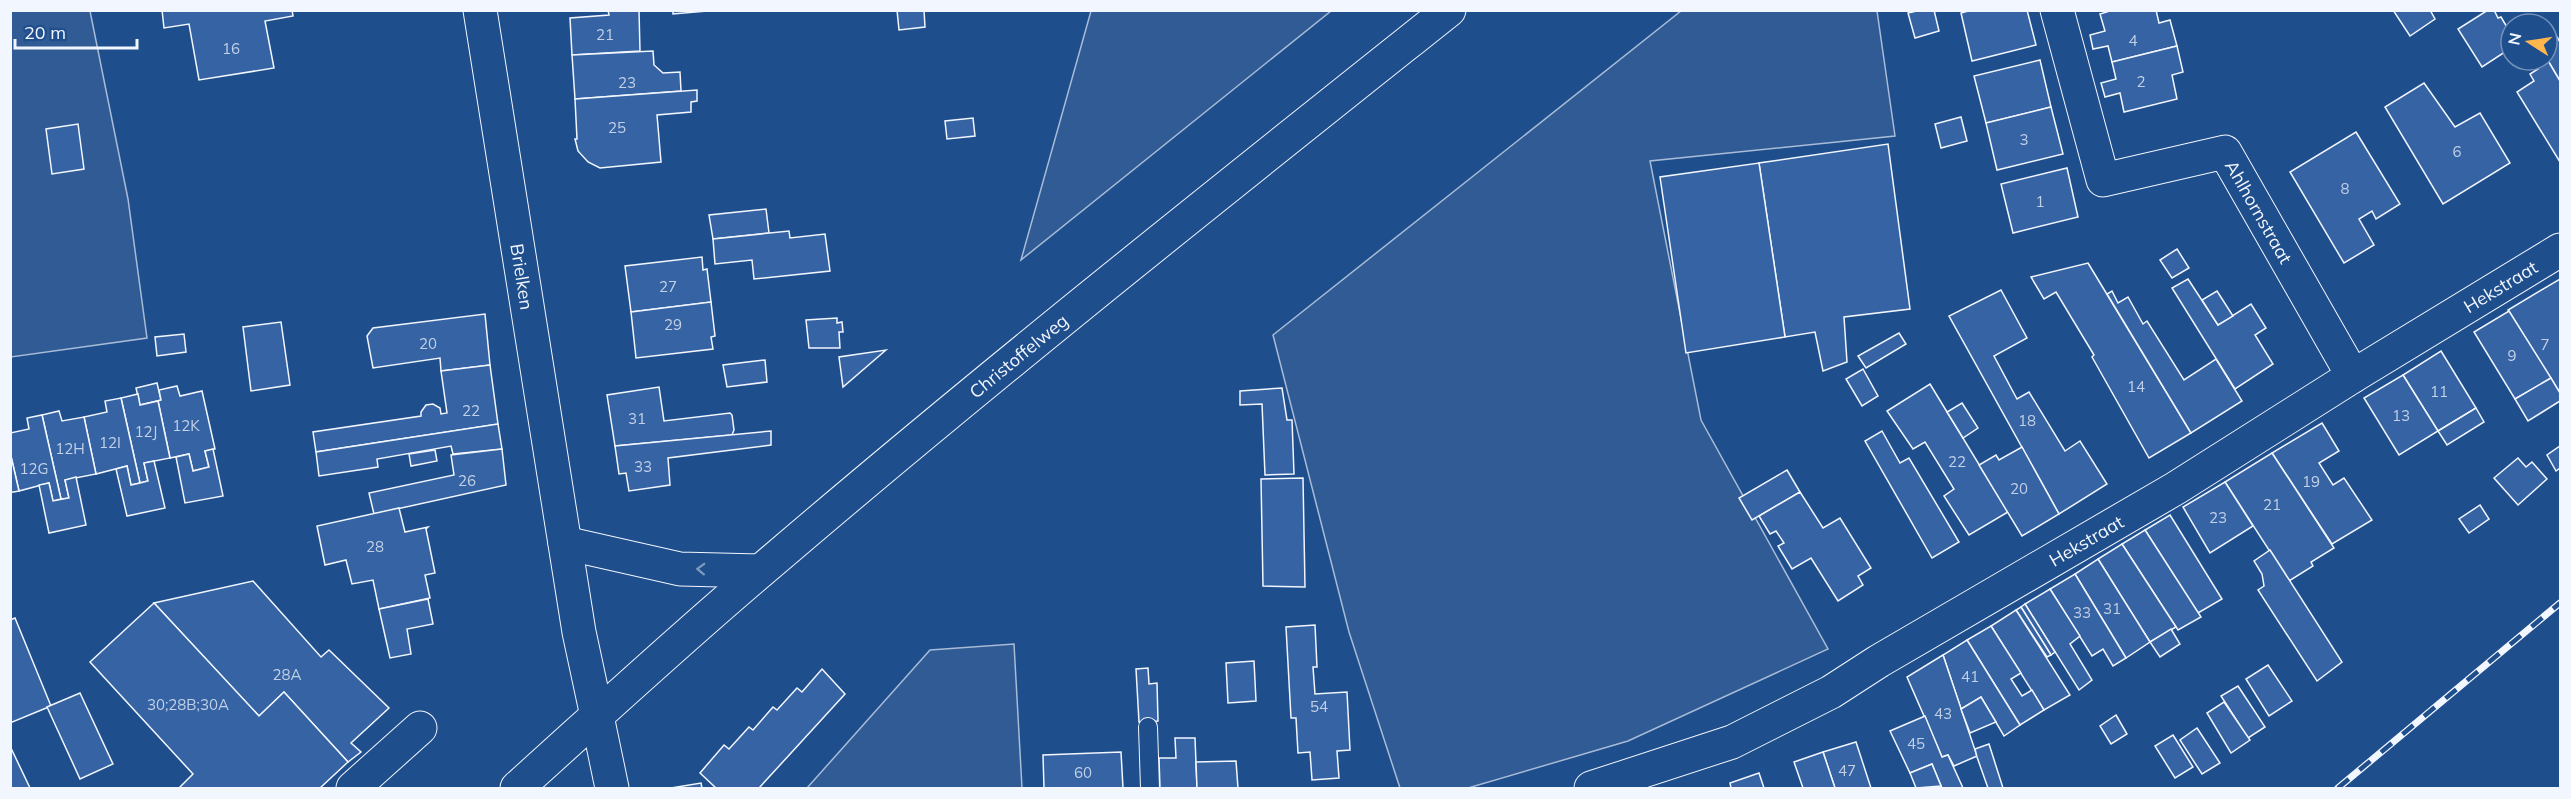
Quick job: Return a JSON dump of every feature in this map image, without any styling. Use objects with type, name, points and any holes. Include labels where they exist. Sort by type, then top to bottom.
[{"type":"street","name":"Brielken","points":[[480,10],[579,632],[612,789]]},
{"type":"street","name":"Christoffelweg","points":[[517,789],[760,571],[1130,263],[1449,10]]},
{"type":"street","name":"Ahlhornstraat","points":[[2057,10],[2103,180],[2225,152],[2353,376]]},
{"type":"street","name":"Hekstraat","points":[[1591,789],[1732,742],[1831,692],[2176,488],[2353,376],[2560,250]]},
{"type":"street","points":[[565,543],[680,568],[760,571]]},
{"type":"street","points":[[353,789],[420,728]]},
{"type":"lane","points":[[1148,727],[1150,789]]},
{"type":"shaded area","points":[[10,11],[90,11],[128,199],[147,338],[11,357]]},
{"type":"shaded area","points":[[1091,11],[1331,11],[1021,260]]},
{"type":"shaded area","points":[[1681,11],[1877,11],[1895,136],[1650,161],[1701,420],[1828,649],[1628,741],[1468,788],[1400,788],[1349,632],[1273,335]]},
{"type":"shaded area","points":[[1014,644],[1022,788],[807,788],[930,650]]},
{"type":"building","points":[[162,10],[292,10],[293,16],[265,21],[274,68],[199,80],[189,24],[164,28]]},
{"type":"building","points":[[608,10],[639,10],[640,51],[572,55],[570,18],[609,15]]},
{"type":"building","points":[[673,10],[719,10],[673,14]]},
{"type":"building","points":[[897,10],[924,10],[925,27],[899,30]]},
{"type":"building","points":[[1934,10],[1939,31],[1915,38],[1908,13]]},
{"type":"building","points":[[1972,10],[2027,10],[2036,45],[1972,61],[1961,13]]},
{"type":"building","points":[[2113,10],[2156,10],[2159,23],[2170,20],[2177,46],[2112,62],[2108,46],[2093,49],[2090,35],[2105,31],[2100,14]]},
{"type":"building","points":[[2393,10],[2430,10],[2435,19],[2410,36]]},
{"type":"building","points":[[2488,10],[2494,10],[2499,18],[2499,56],[2482,67],[2458,29]]},
{"type":"building","points":[[2559,40],[2560,42],[2560,81],[2555,72],[2559,72]]},
{"type":"building","points":[[2177,46],[2183,72],[2172,75],[2177,99],[2124,112],[2120,93],[2105,97],[2101,83],[2116,79],[2112,62]]},
{"type":"building","points":[[653,51],[654,65],[663,73],[680,72],[681,91],[575,99],[572,55]]},
{"type":"building","points":[[2040,60],[2051,107],[1986,123],[1974,76]]},
{"type":"building","points":[[2555,72],[2560,81],[2560,162],[2517,92],[2534,81],[2530,74]]},
{"type":"building","points":[[2424,83],[2455,127],[2480,113],[2510,163],[2443,204],[2385,107]]},
{"type":"building","points":[[697,90],[697,101],[691,102],[691,112],[657,115],[661,162],[600,168],[588,162],[578,151],[575,139],[577,139],[575,99]]},
{"type":"building","points":[[2051,107],[2063,154],[1997,170],[1986,123]]},
{"type":"building","points":[[1961,117],[1967,141],[1941,148],[1935,124]]},
{"type":"building","points":[[973,118],[975,136],[947,139],[945,121]]},
{"type":"building","points":[[78,124],[84,169],[52,174],[46,129]]},
{"type":"building","points":[[2356,132],[2400,204],[2376,219],[2372,211],[2359,219],[2374,245],[2344,263],[2290,172]]},
{"type":"building","points":[[1888,144],[1910,309],[1844,317],[1847,362],[1823,371],[1815,332],[1785,337],[1759,163]]},
{"type":"building","points":[[1759,163],[1785,337],[1686,353],[1660,177]]},
{"type":"building","points":[[2067,168],[2078,217],[2013,233],[2001,184]]},
{"type":"building","points":[[766,209],[769,233],[713,239],[709,215]]},
{"type":"building","points":[[789,231],[790,238],[825,234],[830,271],[754,279],[752,260],[715,264],[713,239]]},
{"type":"building","points":[[2177,249],[2189,268],[2172,278],[2160,260]]},
{"type":"building","points":[[702,257],[703,270],[707,269],[711,302],[631,312],[625,266]]},
{"type":"building","points":[[2088,263],[2191,433],[2149,458],[2092,357],[2094,355],[2056,292],[2044,299],[2031,277]]},
{"type":"building","points":[[2188,279],[2218,325],[2251,304],[2266,328],[2255,335],[2273,364],[2235,389],[2172,288]]},
{"type":"building","points":[[2560,279],[2560,393],[2508,310]]},
{"type":"building","points":[[2001,290],[2027,338],[1994,356],[2017,399],[2029,392],[2065,451],[2080,441],[2107,484],[2059,514],[1949,316]]},
{"type":"building","points":[[2112,291],[2118,303],[2128,297],[2143,324],[2147,321],[2184,380],[2216,359],[2242,401],[2191,433],[2107,294]]},
{"type":"building","points":[[2217,291],[2233,316],[2218,325],[2202,300]]},
{"type":"building","points":[[711,302],[715,336],[711,337],[713,349],[636,358],[631,312]]},
{"type":"building","points":[[2509,311],[2551,378],[2515,399],[2474,332]]},
{"type":"building","points":[[485,314],[490,365],[441,371],[440,358],[373,368],[367,336],[373,328]]},
{"type":"building","points":[[837,318],[837,323],[842,322],[843,332],[839,332],[840,348],[809,348],[806,320]]},
{"type":"building","points":[[281,322],[290,385],[251,391],[243,327]]},
{"type":"building","points":[[1899,333],[1906,344],[1866,368],[1858,356]]},
{"type":"building","points":[[184,334],[186,352],[157,356],[155,337]]},
{"type":"building","points":[[886,350],[843,387],[839,357]]},
{"type":"building","points":[[2441,351],[2476,408],[2438,431],[2403,375]]},
{"type":"building","points":[[765,360],[767,382],[727,387],[723,365]]},
{"type":"building","points":[[490,365],[498,424],[316,452],[313,432],[421,416],[426,405],[433,404],[440,408],[441,414],[447,413],[441,371]]},
{"type":"building","points":[[1863,369],[1878,396],[1862,406],[1846,379]]},
{"type":"building","points":[[2403,375],[2438,431],[2399,455],[2364,398]]},
{"type":"building","points":[[2551,378],[2560,393],[2560,401],[2528,421],[2515,399]]},
{"type":"building","points":[[157,383],[161,400],[140,405],[136,388]]},
{"type":"building","points":[[1930,384],[2008,512],[1969,535],[1944,496],[1954,489],[1925,442],[1913,449],[1887,411]]},
{"type":"building","points":[[177,386],[180,396],[202,391],[215,449],[205,451],[209,467],[193,471],[189,454],[170,458],[158,401],[161,400],[159,390]]},
{"type":"building","points":[[659,387],[664,421],[730,413],[734,430],[732,435],[615,446],[607,395]]},
{"type":"building","points":[[1282,388],[1287,420],[1292,420],[1294,474],[1265,475],[1262,404],[1240,405],[1240,391]]},
{"type":"building","points":[[138,394],[140,405],[158,401],[170,458],[144,463],[148,481],[140,483],[121,398]]},
{"type":"building","points":[[121,398],[140,483],[131,485],[127,466],[96,474],[84,417],[107,412],[105,401]]},
{"type":"building","points":[[1962,403],[1978,428],[1963,438],[1947,412]]},
{"type":"building","points":[[2476,408],[2484,422],[2447,445],[2438,431]]},
{"type":"building","points":[[59,411],[62,421],[84,417],[96,474],[65,480],[69,498],[61,499],[42,415]]},
{"type":"building","points":[[42,415],[61,499],[53,501],[49,483],[19,491],[10,452],[10,433],[29,429],[27,418]]},
{"type":"building","points":[[2322,423],[2339,451],[2319,463],[2333,485],[2344,478],[2372,520],[2332,544],[2272,453]]},
{"type":"building","points":[[498,424],[502,449],[453,454],[451,446],[377,459],[378,467],[319,476],[316,452]]},
{"type":"building","points":[[771,431],[771,445],[668,458],[670,485],[629,491],[626,473],[619,474],[615,446]]},
{"type":"building","points":[[1882,431],[1900,463],[1909,458],[1959,542],[1932,558],[1865,441]]},
{"type":"building","points":[[2560,446],[2560,468],[2556,471],[2547,455]]},
{"type":"building","points":[[2022,447],[2059,514],[2022,536],[1979,465],[1996,455],[1999,460]]},
{"type":"building","points":[[213,449],[223,496],[185,503],[176,457],[189,454],[193,471],[209,467],[205,451]]},
{"type":"building","points":[[502,449],[506,485],[374,514],[369,493],[454,475],[451,455]]},
{"type":"building","points":[[435,450],[437,461],[411,466],[409,454]]},
{"type":"building","points":[[10,452],[19,491],[14,492],[10,492]]},
{"type":"building","points":[[2272,453],[2334,548],[2311,562],[2313,566],[2289,581],[2225,482]]},
{"type":"building","points":[[2518,458],[2526,467],[2532,462],[2547,479],[2518,505],[2494,478]]},
{"type":"building","points":[[154,461],[165,508],[127,516],[116,469],[127,466],[131,485],[148,481],[144,463]]},
{"type":"building","points":[[1787,470],[1800,492],[1752,520],[1739,498]]},
{"type":"building","points":[[76,477],[86,525],[49,533],[39,485],[49,483],[53,501],[69,498],[65,480]]},
{"type":"building","points":[[1303,478],[1305,587],[1263,586],[1261,479]]},
{"type":"building","points":[[2225,482],[2253,526],[2210,553],[2183,507]]},
{"type":"building","points":[[1800,492],[1823,528],[1840,518],[1871,568],[1858,576],[1863,585],[1838,601],[1811,558],[1792,569],[1778,546],[1784,543],[1776,531],[1770,534],[1759,516]]},
{"type":"building","points":[[2480,505],[2489,519],[2469,533],[2459,519]]},
{"type":"building","points":[[399,508],[405,532],[428,527],[426,529],[435,573],[425,575],[430,598],[379,609],[373,580],[352,584],[346,560],[325,565],[317,526]]},
{"type":"building","points":[[2170,515],[2222,599],[2198,613],[2145,530]]},
{"type":"building","points":[[2145,530],[2201,617],[2178,630],[2122,544]]},
{"type":"building","points":[[2122,544],[2176,627],[2150,642],[2098,559]]},
{"type":"building","points":[[2270,550],[2342,662],[2317,681],[2258,590],[2264,586],[2262,574],[2254,561]]},
{"type":"building","points":[[2098,559],[2150,642],[2126,658],[2075,574]]},
{"type":"building","points":[[2075,574],[2126,658],[2113,666],[2103,649],[2092,656],[2050,589]]},
{"type":"building","points":[[253,581],[321,657],[329,650],[389,708],[351,743],[361,752],[348,762],[284,692],[259,716],[154,603]]},
{"type":"building","points":[[2050,589],[2080,636],[2070,644],[2092,680],[2079,690],[2025,604]]},
{"type":"building","points":[[428,599],[433,624],[407,629],[411,654],[390,658],[379,609]]},
{"type":"building","points":[[154,603],[259,716],[284,692],[348,762],[320,788],[179,788],[193,774],[90,662]]},
{"type":"building","points":[[2025,604],[2055,652],[2051,655],[2021,607]]},
{"type":"building","points":[[2021,607],[2051,655],[2047,657],[2016,610]]},
{"type":"building","points":[[2016,610],[2070,695],[2044,710],[1991,626]]},
{"type":"building","points":[[15,618],[51,706],[10,723],[10,620]]},
{"type":"building","points":[[1315,625],[1317,667],[1313,667],[1315,694],[1347,692],[1350,750],[1337,751],[1339,778],[1312,780],[1310,752],[1298,753],[1296,718],[1291,718],[1286,627]]},
{"type":"building","points":[[1991,626],[2021,673],[2011,679],[2022,696],[2032,690],[2044,710],[2020,725],[1967,640]]},
{"type":"building","points":[[2171,629],[2180,644],[2160,657],[2150,642]]},
{"type":"building","points":[[1967,640],[2020,725],[2004,736],[1981,697],[1961,709],[1943,655]]},
{"type":"building","points":[[1943,655],[1977,756],[1954,766],[1948,755],[1942,757],[1907,677]]},
{"type":"building","points":[[1254,661],[1256,701],[1228,703],[1226,663]]},
{"type":"building","points":[[2268,665],[2292,701],[2269,716],[2246,679]]},
{"type":"building","points":[[1148,668],[1149,684],[1157,683],[1158,721],[1139,722],[1136,669]]},
{"type":"building","points":[[822,669],[845,694],[759,788],[716,788],[700,773],[724,745],[729,749],[749,727],[753,730],[773,707],[777,710],[797,688],[802,692]]},
{"type":"building","points":[[2238,686],[2265,727],[2248,738],[2221,696]]},
{"type":"building","points":[[80,693],[113,764],[80,779],[47,707]]},
{"type":"building","points":[[1981,697],[1996,722],[1970,733],[1961,709]]},
{"type":"building","points":[[2224,702],[2250,740],[2231,753],[2207,713]]},
{"type":"building","points":[[2116,715],[2127,734],[2111,744],[2100,726]]},
{"type":"building","points":[[1925,716],[1942,757],[1948,755],[1963,788],[1942,788],[1932,764],[1910,773],[1890,731]]},
{"type":"building","points":[[2197,728],[2220,763],[2202,774],[2180,740]]},
{"type":"building","points":[[2173,735],[2193,767],[2175,778],[2155,746]]},
{"type":"building","points":[[1175,738],[1195,738],[1197,788],[1160,788],[1159,758],[1176,758]]},
{"type":"building","points":[[1856,742],[1871,788],[1835,788],[1823,752]]},
{"type":"building","points":[[1989,744],[2003,788],[1988,788],[1977,757],[1975,749]]},
{"type":"building","points":[[10,746],[30,788],[10,788]]},
{"type":"building","points":[[1121,752],[1123,788],[1044,788],[1043,755]]},
{"type":"building","points":[[1823,752],[1835,788],[1803,788],[1794,762]]},
{"type":"building","points":[[1236,761],[1238,788],[1197,788],[1196,762]]},
{"type":"building","points":[[1932,764],[1941,786],[1916,788],[1910,773]]},
{"type":"building","points":[[1759,773],[1764,788],[1731,788],[1730,783]]},
{"type":"building","points":[[701,783],[702,788],[671,788]]},
{"type":"railway","points":[[2338,788],[2560,603]]}]
